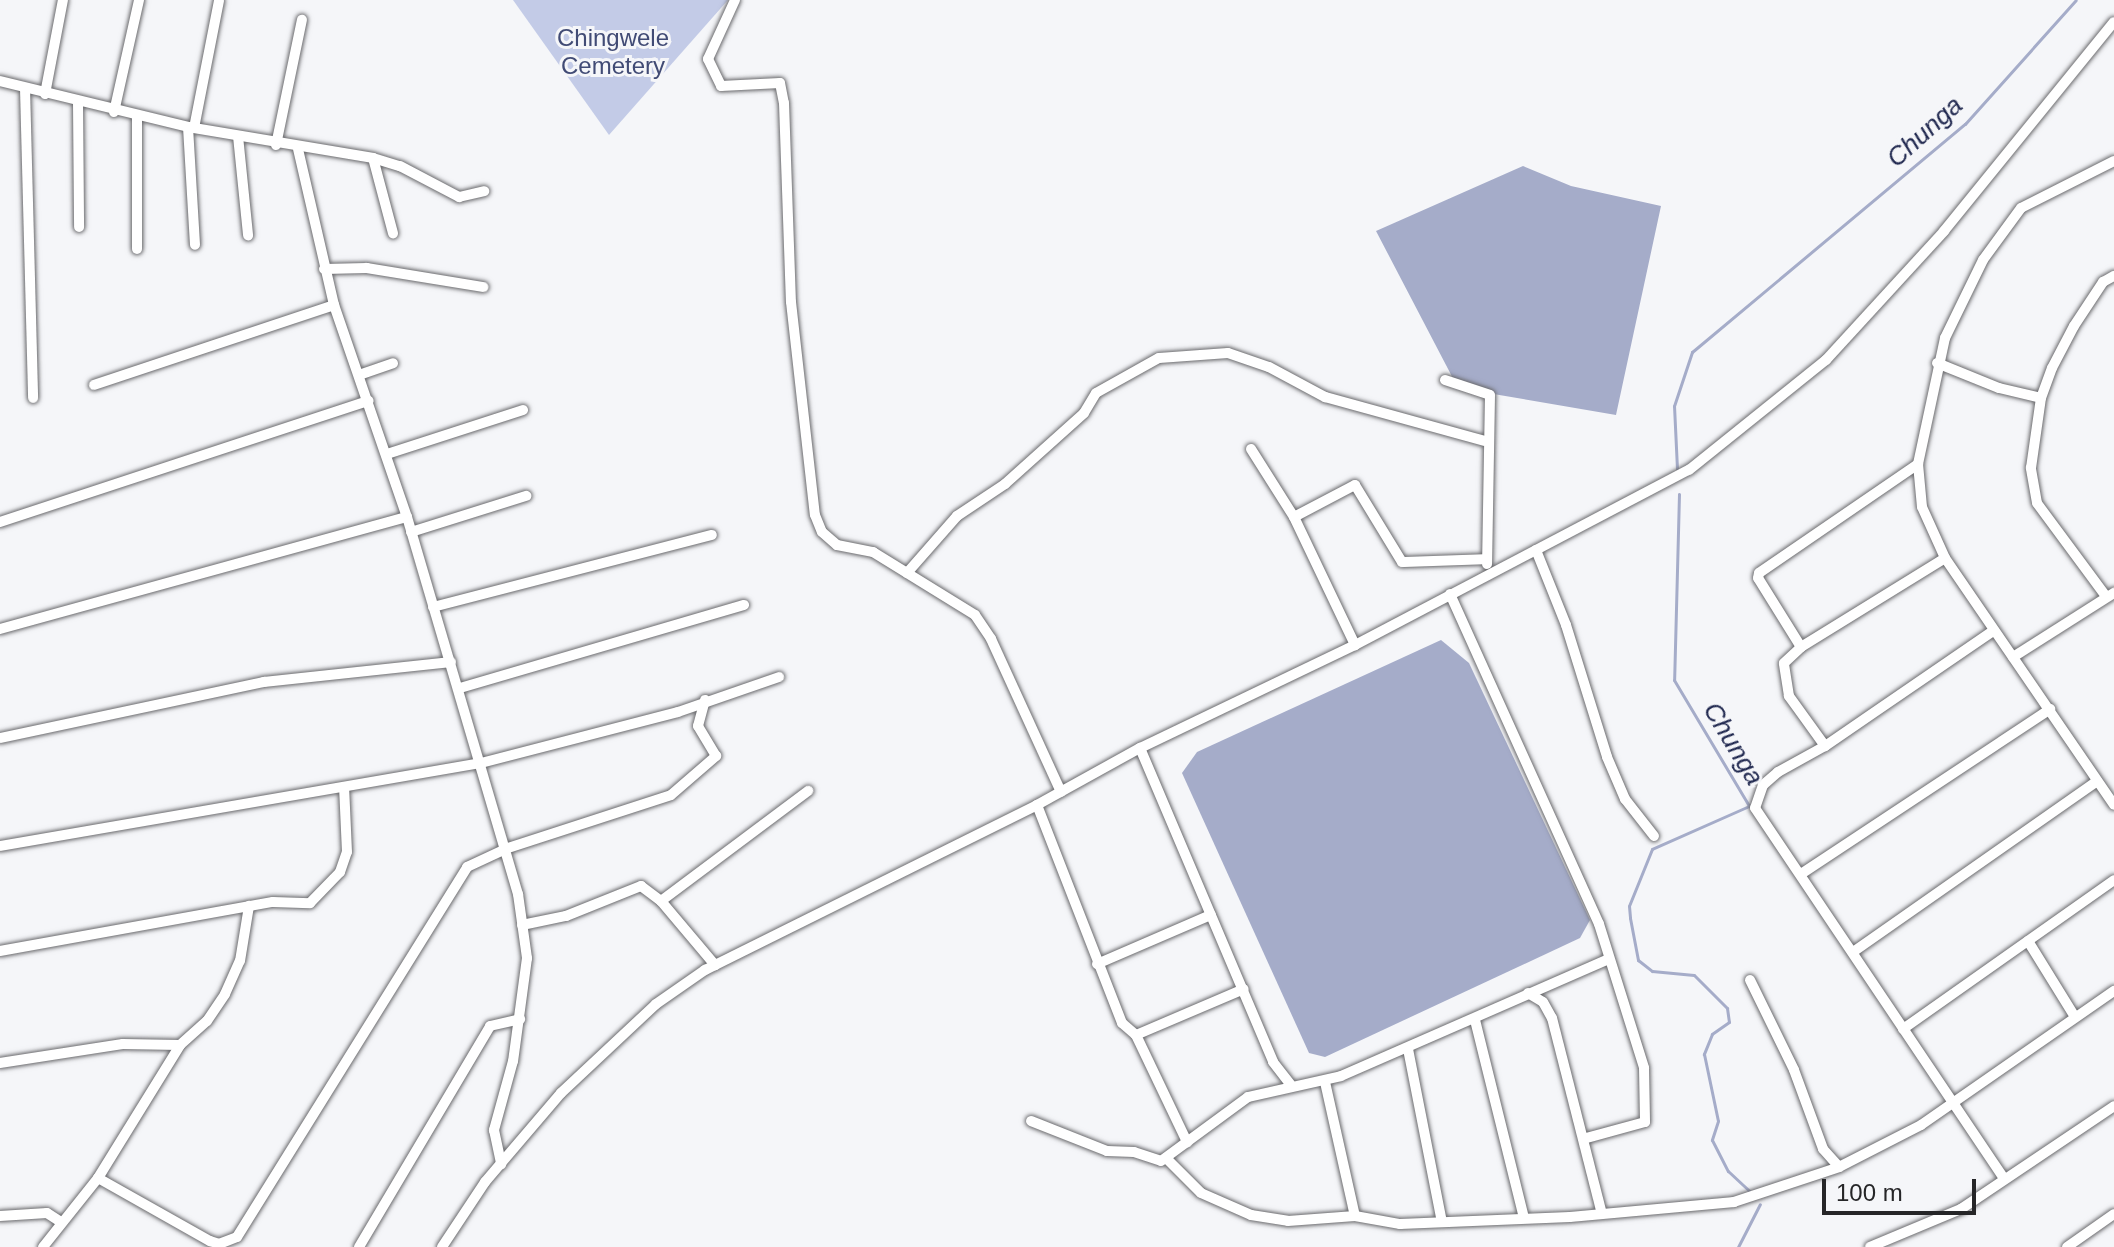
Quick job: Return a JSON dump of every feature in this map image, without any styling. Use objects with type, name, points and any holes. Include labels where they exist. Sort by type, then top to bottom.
[{"type":"street","points":[[45,94],[63,0]]},
{"type":"street","points":[[114,112],[139,0]]},
{"type":"street","points":[[195,245],[191,128],[219,0]]},
{"type":"street","points":[[735,0],[708,59],[721,86],[780,83],[784,103],[784,194],[809,496],[822,532],[837,545],[873,552],[980,621],[1061,792]]},
{"type":"street","points":[[276,145],[302,20]]},
{"type":"street","points":[[442,1247],[501,1164],[594,1060],[656,1004],[715,965],[840,898],[1037,805],[1140,748],[1355,645],[1670,482],[1809,375],[1944,231],[2114,22]]},
{"type":"street","points":[[0,81],[137,117],[298,149],[373,158],[400,166],[459,197],[484,191]]},
{"type":"street","points":[[25,88],[33,398]]},
{"type":"street","points":[[78,103],[79,227]]},
{"type":"street","points":[[137,117],[137,249]]},
{"type":"street","points":[[238,136],[248,235]]},
{"type":"street","points":[[298,149],[334,305],[387,454],[508,848],[527,958],[520,1019],[494,1130],[501,1164]]},
{"type":"street","points":[[373,158],[393,233]]},
{"type":"street","points":[[2114,161],[2015,214],[1969,286],[1937,363],[1918,464],[1922,507],[1945,558],[2097,781],[2110,791],[2114,805]]},
{"type":"street","points":[[324,269],[367,268],[483,287]]},
{"type":"street","points":[[2013,657],[2110,594],[2032,490],[2033,439],[2041,398],[2074,326],[2103,282],[2114,276]]},
{"type":"street","points":[[94,385],[334,305]]},
{"type":"street","points":[[907,573],[957,516],[1005,484],[1084,413],[1096,393],[1159,358],[1228,353],[1269,367],[1325,397],[1485,441]]},
{"type":"street","points":[[359,375],[393,363]]},
{"type":"street","points":[[1937,363],[1999,388],[2041,398]]},
{"type":"street","points":[[1445,380],[1490,395],[1485,441],[1488,574]]},
{"type":"street","points":[[0,522],[369,401]]},
{"type":"street","points":[[387,454],[523,410]]},
{"type":"street","points":[[1251,449],[1294,517],[1355,645]]},
{"type":"street","points":[[1801,647],[1759,573],[1918,464]]},
{"type":"street","points":[[1294,517],[1355,485],[1402,562],[1486,559]]},
{"type":"street","points":[[411,532],[526,496]]},
{"type":"street","points":[[0,629],[407,517]]},
{"type":"street","points":[[433,607],[712,535]]},
{"type":"street","points":[[1536,550],[1563,614],[1607,757],[1625,799],[1654,836]]},
{"type":"street","points":[[1825,746],[1783,680],[1784,663],[1801,647],[1945,558]]},
{"type":"street","points":[[1450,594],[1599,924],[1607,960],[1644,1068],[1648,1114],[1638,1128],[1583,1139]]},
{"type":"street","points":[[460,688],[744,605]]},
{"type":"street","points":[[1993,631],[1825,746],[1778,772],[1757,796],[1755,808],[2003,1177]]},
{"type":"street","points":[[0,738],[264,682],[451,662]]},
{"type":"street","points":[[0,846],[481,763],[779,677]]},
{"type":"street","points":[[98,1178],[210,1241],[219,1244],[237,1237],[472,862],[671,795],[716,756],[698,726],[705,700]]},
{"type":"street","points":[[1801,874],[2050,709]]},
{"type":"street","points":[[1140,748],[1273,1062],[1290,1084]]},
{"type":"street","points":[[1853,952],[2097,781]]},
{"type":"street","points":[[0,951],[249,906],[310,903],[334,880],[347,852],[344,787]]},
{"type":"street","points":[[661,901],[808,791]]},
{"type":"street","points":[[1037,805],[1122,1023],[1136,1035],[1187,1142]]},
{"type":"street","points":[[1903,1029],[2114,880]]},
{"type":"street","points":[[522,925],[566,916],[634,886],[661,901],[715,965]]},
{"type":"street","points":[[43,1247],[98,1178],[180,1045],[207,1021],[225,994],[240,961],[249,906]]},
{"type":"street","points":[[1097,964],[1211,915]]},
{"type":"street","points":[[2028,941],[2075,1017]]},
{"type":"street","points":[[1166,1158],[1228,1108],[1290,1084],[1325,1082],[1408,1049],[1607,960]]},
{"type":"street","points":[[1750,980],[1794,1070],[1823,1149],[1839,1167]]},
{"type":"street","points":[[1136,1035],[1244,989]]},
{"type":"street","points":[[1031,1121],[1107,1151],[1166,1158],[1201,1193],[1251,1215],[1288,1221],[1355,1216],[1400,1224],[1602,1214],[1734,1202],[1839,1167],[1887,1147],[2114,991]]},
{"type":"street","points":[[1528,993],[1543,1002],[1552,1018],[1602,1214]]},
{"type":"street","points":[[359,1247],[487,1030],[500,1020],[520,1019]]},
{"type":"street","points":[[1475,1020],[1524,1218]]},
{"type":"street","points":[[0,1063],[123,1044],[180,1045]]},
{"type":"street","points":[[1408,1049],[1442,1222]]},
{"type":"street","points":[[1325,1082],[1355,1216]]},
{"type":"street","points":[[1870,1247],[1940,1220],[2114,1106]]},
{"type":"street","points":[[0,1216],[47,1213],[61,1222]]},
{"type":"street","points":[[2067,1247],[2114,1214]]},
{"type":"green space","name":"Chingwele Cemetery","points":[[513,0],[728,0],[609,135]]},
{"type":"shaded area","points":[[1523,166],[1571,186],[1661,206],[1616,415],[1458,388],[1376,231]]},
{"type":"shaded area","points":[[1441,640],[1469,663],[1590,920],[1580,938],[1325,1057],[1309,1053],[1182,773],[1197,752]]},
{"type":"waterway","name":"Chunga","points":[[1677,469],[1674,406],[1692,352],[1965,124],[2076,0]]},
{"type":"waterway","name":"Chunga","points":[[1679,494],[1674,680],[1749,806],[1652,849],[1629,906],[1630,918],[1638,960],[1652,971],[1694,975],[1727,1008],[1729,1022],[1712,1034],[1704,1054],[1718,1121],[1712,1140],[1728,1171],[1752,1193]]},
{"type":"waterway","name":"Chunga","points":[[1738,1247],[1760,1204]]}]
